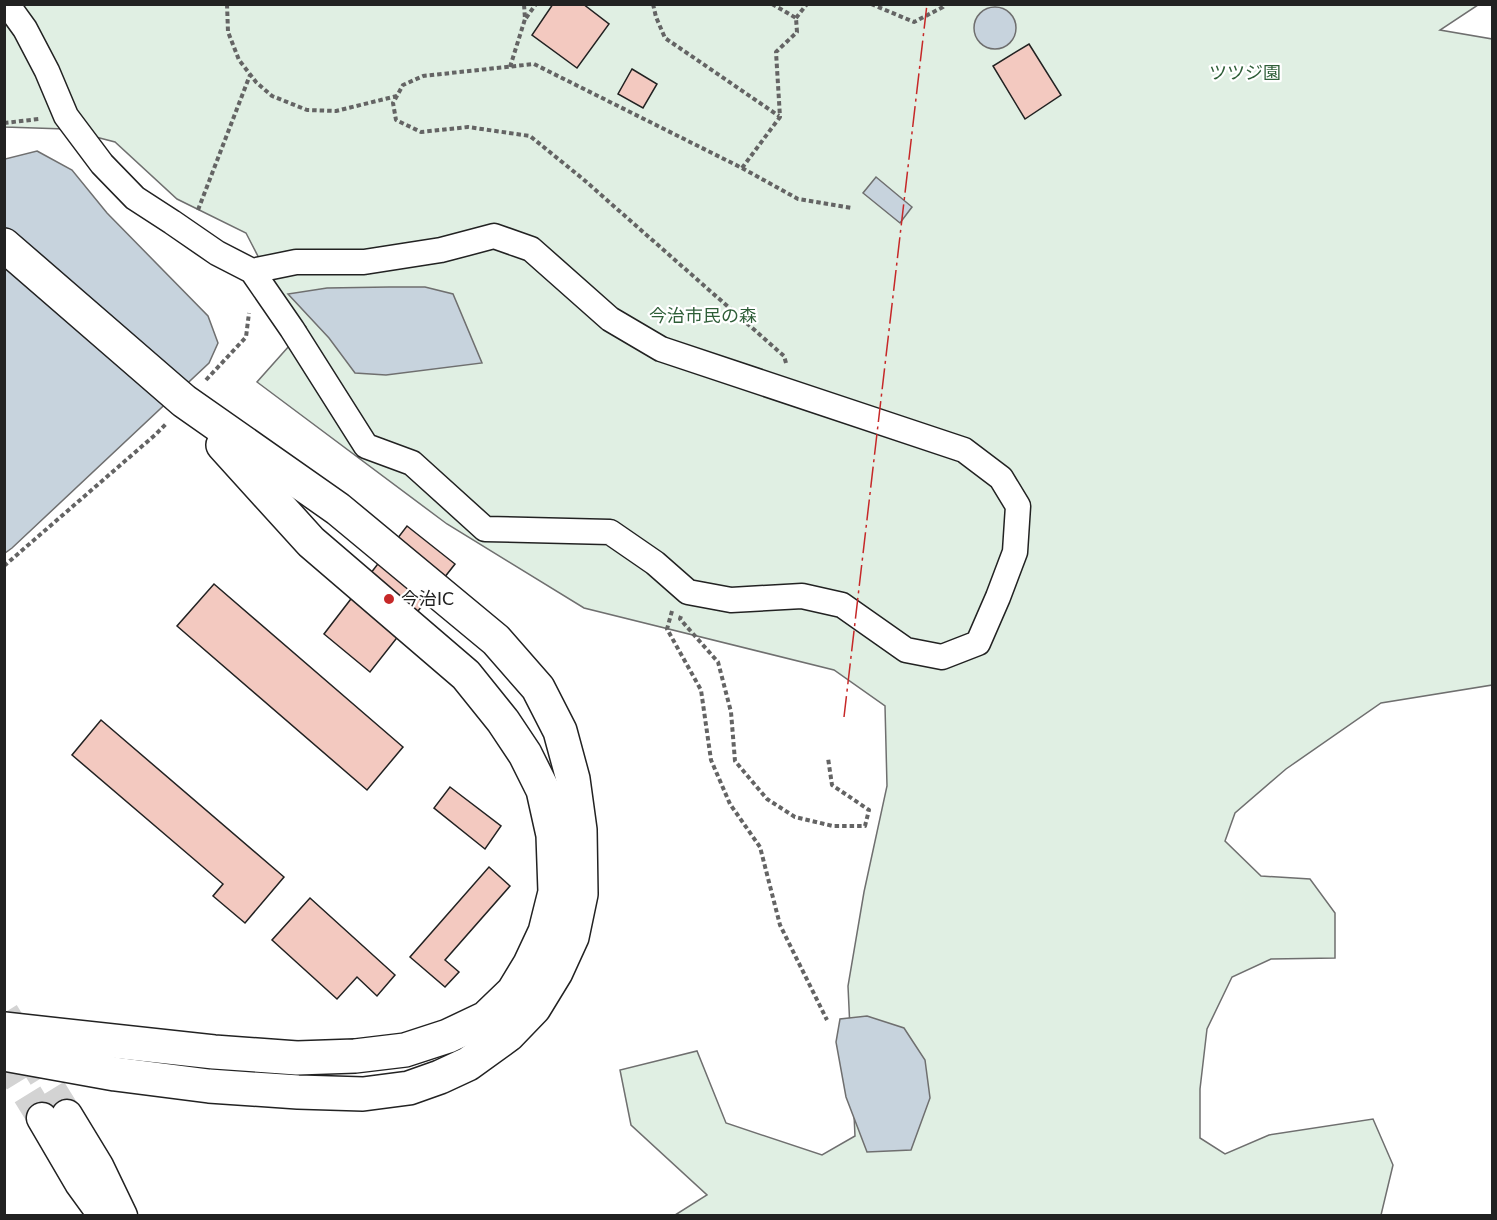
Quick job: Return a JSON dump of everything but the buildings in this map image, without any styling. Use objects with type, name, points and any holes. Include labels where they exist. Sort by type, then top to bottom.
[{"type":"highway","points":[[4,245],[186,401],[338,509],[496,640],[538,688],[560,731],[573,779],[578,810],[581,894],[572,937],[556,972],[534,1008],[508,1035],[468,1064],[409,1088],[363,1094],[209,1086],[115,1074],[4,1054]]},
{"type":"highway","points":[[4,1029],[214,1052],[297,1058],[356,1056],[405,1050],[448,1036],[486,1018],[513,992],[531,964],[545,932],[555,892],[553,835],[543,790],[525,754],[503,721],[466,675],[311,542],[186,401]]},
{"type":"street","points":[[8,4],[48,70],[66,116],[102,165],[135,198],[217,253],[252,271],[292,329],[366,446],[412,463],[485,529],[610,532],[655,563],[683,588],[731,600],[802,596],[842,605],[906,650],[942,657],[978,643],[1015,552],[1018,506],[1001,478],[964,450],[661,349],[610,319],[531,249],[494,236],[441,250],[364,262],[296,262],[252,271]]},
{"type":"street","points":[[104,1215],[80,1183],[54,1117],[98,1166],[122,1215]]},
{"type":"path","points":[[228,4],[228,32],[239,60],[256,82],[272,96],[307,110],[336,111],[397,95]]},
{"type":"path","points":[[524,4],[525,19]]},
{"type":"path","points":[[510,67],[525,19],[536,4]]},
{"type":"path","points":[[653,4],[665,38],[780,117]]},
{"type":"path","points":[[772,4],[796,18]]},
{"type":"path","points":[[742,168],[780,117],[776,52],[797,32],[796,18],[807,4]]},
{"type":"path","points":[[871,4],[914,22],[945,4]]},
{"type":"path","points":[[796,394],[784,356],[583,179],[530,136],[468,127],[422,132],[396,120],[393,103],[403,85],[423,76],[534,64],[742,168],[798,199],[852,208]]},
{"type":"path","points":[[189,234],[250,74]]},
{"type":"path","points":[[4,123],[66,116]]},
{"type":"path","points":[[4,566],[155,435],[246,337],[252,271]]},
{"type":"path","points":[[683,588],[680,619],[718,662],[731,712],[735,760],[767,799],[795,817],[832,826],[865,826],[869,810],[832,785],[828,758]]},
{"type":"path","points":[[683,588],[667,629],[701,690],[711,760],[730,804],[760,847],[780,925],[827,1020]]},
{"type":"green space","points":[[5,5],[1478,5],[1440,30],[1492,39],[1492,685],[1381,703],[1286,769],[1235,813],[1225,841],[1261,876],[1310,879],[1335,913],[1335,958],[1271,959],[1232,977],[1207,1029],[1200,1089],[1200,1138],[1225,1154],[1269,1135],[1373,1119],[1393,1165],[1381,1215],[675,1215],[707,1195],[631,1125],[620,1070],[697,1051],[726,1123],[822,1155],[855,1136],[848,986],[864,892],[887,786],[885,706],[834,670],[584,608],[447,524],[257,382],[306,327],[278,295],[246,233],[177,199],[115,142],[65,129],[5,127]]},
{"type":"shaded area","points":[[995,7],[1003,8],[1010,13],[1015,20],[1015,36],[1010,43],[1003,48],[995,49],[987,48],[980,43],[975,36],[974,28],[975,20],[980,13],[987,8]]},
{"type":"shaded area","points":[[37,151],[72,170],[107,213],[208,316],[218,343],[209,363],[5,553],[5,159]]},
{"type":"shaded area","points":[[876,177],[912,207],[900,223],[863,193]]},
{"type":"shaded area","points":[[425,287],[453,294],[482,363],[386,375],[355,373],[329,338],[288,294],[327,288]]},
{"type":"shaded area","points":[[867,1016],[904,1028],[925,1060],[930,1098],[911,1150],[867,1152],[846,1097],[836,1042],[840,1019]]},
{"type":"tunnel","points":[[4,1013],[67,1115]]},
{"type":"tunnel","points":[[4,1056],[42,1118]]},
{"type":"power","points":[[844,717],[927,4]]},
{"type":"place","name":"今治IC","points":[[389,599]]},
{"type":"park label","name":"ツツジ園","points":[[1245,73]]},
{"type":"park label","name":"今治市民の森","points":[[703,316]]}]
